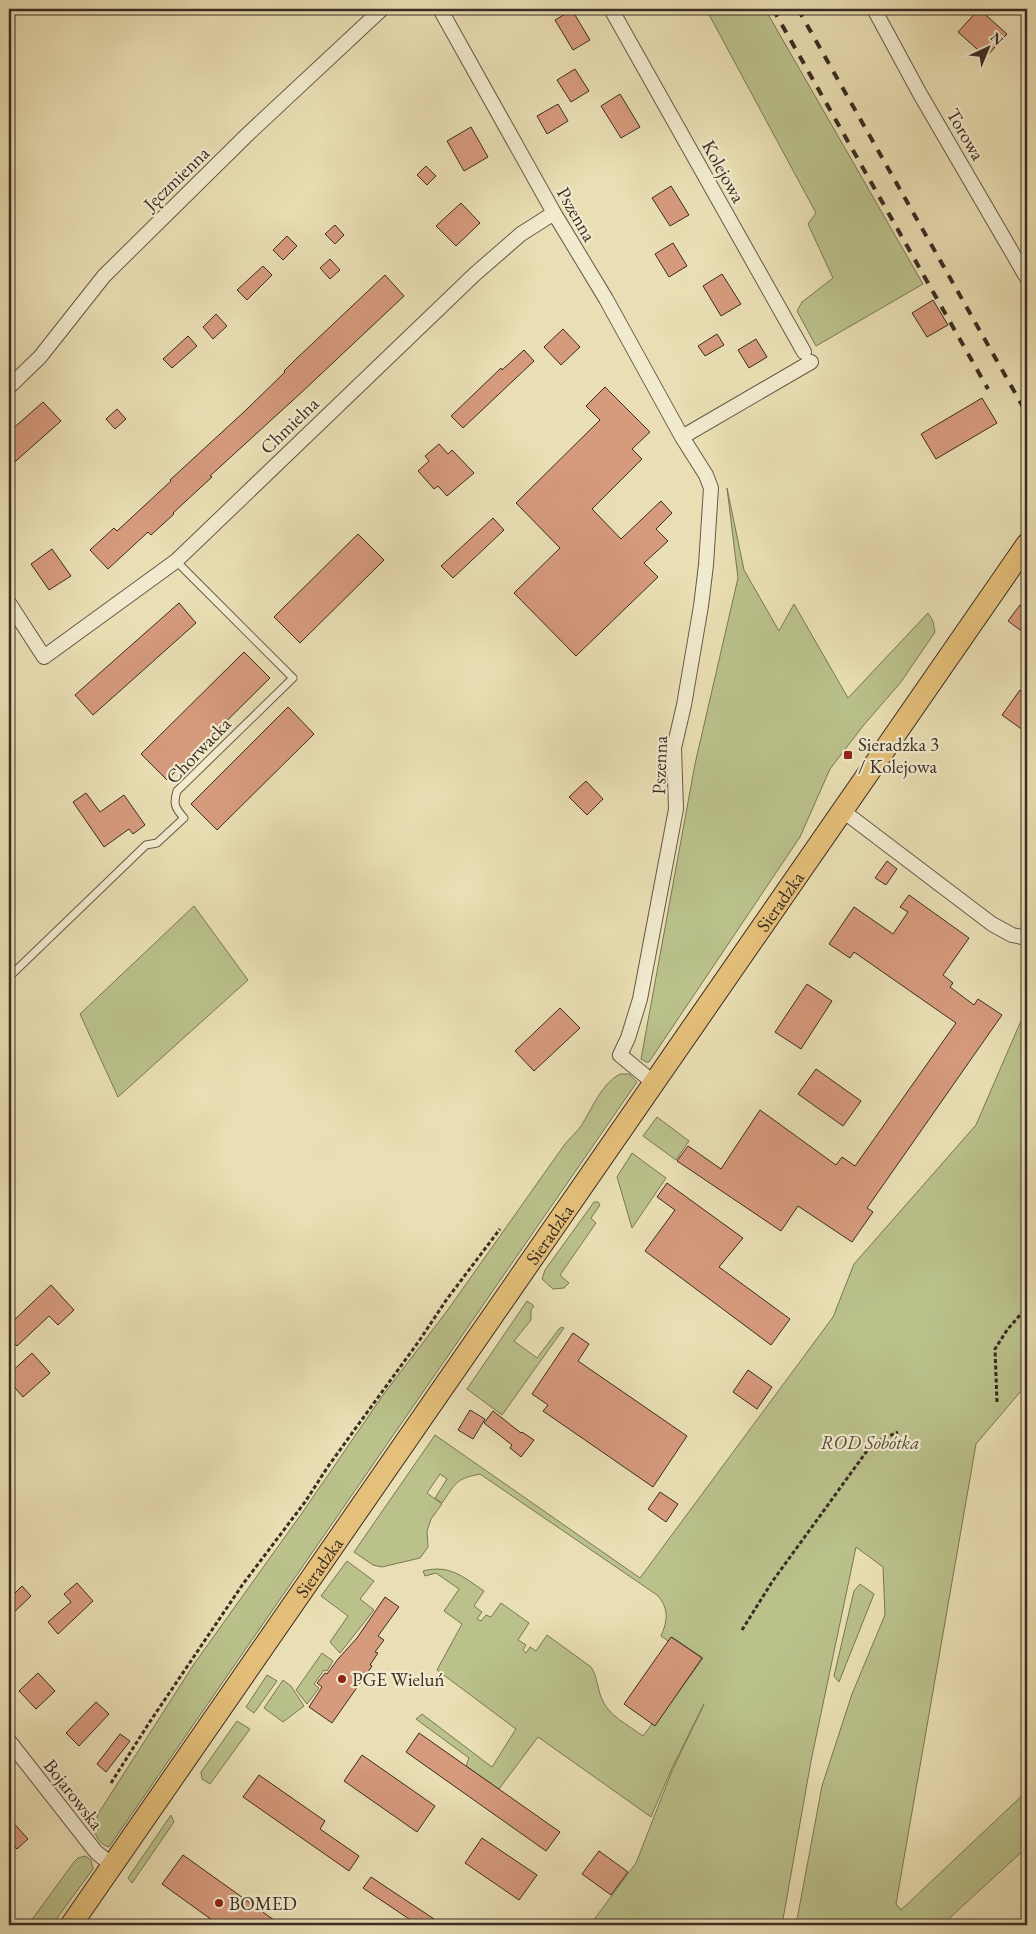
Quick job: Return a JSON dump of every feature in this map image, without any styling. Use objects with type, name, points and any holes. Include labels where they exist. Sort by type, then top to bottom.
[{"type":"main road","name":"Sieradzka","points":[[71,1925],[1027,544]]},
{"type":"street","name":"Jęczmienna","points":[[9,386],[40,357],[104,276],[249,133],[382,9]]},
{"type":"street","name":"Pszenna","points":[[440,9],[554,213],[606,299],[682,437],[706,475],[711,488],[706,565],[684,705],[674,748],[676,809],[640,998],[628,1038],[620,1054],[654,1082]]},
{"type":"street","name":"Kolejowa","points":[[611,9],[808,357],[682,437]]},
{"type":"street","name":"Torowa","points":[[874,9],[920,94],[1027,278]]},
{"type":"street","name":"Chmielna","points":[[9,603],[44,656],[176,561],[475,274],[521,234],[554,213]]},
{"type":"street","points":[[842,811],[992,924],[1012,935],[1027,938]]},
{"type":"street","name":"Bojarowska","points":[[9,1741],[96,1852],[113,1866]]},
{"type":"lane","name":"Chorwacka","points":[[9,978],[146,845],[157,843],[184,818],[174,802],[177,791],[293,678],[176,561]]},
{"type":"path","points":[[111,1783],[239,1591],[305,1502],[329,1465],[419,1341],[447,1299],[500,1229]]},
{"type":"path","points":[[997,1402],[995,1349],[1007,1330],[1027,1307]]},
{"type":"path","points":[[742,1630],[772,1582],[872,1444],[898,1432]]},
{"type":"green space","points":[[706,9],[765,9],[923,284],[816,346],[797,311],[802,302],[833,278],[808,224],[816,213]]},
{"type":"green space","points":[[727,488],[744,570],[779,631],[794,604],[848,698],[928,613],[933,621],[935,632],[901,682],[863,726],[830,769],[800,837],[649,1062],[646,1062],[641,1059],[695,764],[738,578]]},
{"type":"green space","points":[[194,906],[248,980],[118,1097],[80,1014]]},
{"type":"green space","name":"ROD Sobótka","points":[[1027,1007],[1027,1384],[976,1444],[896,1904],[901,1910],[1027,1791],[1027,1847],[942,1925],[796,1925],[822,1786],[852,1694],[885,1615],[883,1567],[856,1547],[811,1761],[782,1925],[590,1925],[636,1863],[672,1771],[704,1704],[671,1770],[651,1817],[538,1737],[499,1789],[466,1766],[469,1758],[416,1719],[422,1714],[492,1767],[516,1729],[437,1670],[462,1624],[444,1611],[459,1589],[436,1573],[425,1576],[423,1571],[441,1569],[456,1573],[484,1591],[474,1606],[482,1612],[477,1619],[481,1621],[486,1615],[491,1617],[501,1603],[529,1623],[518,1640],[526,1645],[523,1650],[526,1653],[530,1647],[536,1651],[547,1635],[591,1667],[604,1704],[613,1715],[643,1736],[652,1724],[655,1725],[703,1658],[672,1637],[668,1641],[661,1636],[666,1614],[664,1605],[657,1595],[480,1474],[465,1478],[457,1483],[442,1503],[435,1498],[447,1479],[440,1474],[427,1493],[442,1504],[431,1519],[427,1531],[428,1547],[420,1558],[382,1567],[373,1565],[354,1552],[435,1435],[640,1578],[833,1317],[854,1264],[976,1125]]},
{"type":"green space","points":[[620,1074],[629,1074],[637,1082],[109,1847],[103,1844],[93,1829],[98,1814],[194,1664],[302,1513],[383,1395],[447,1311],[565,1144],[581,1126],[602,1090],[613,1078]]},
{"type":"green space","points":[[657,1117],[689,1141],[676,1160],[643,1136]]},
{"type":"green space","points":[[632,1153],[666,1178],[632,1228],[617,1177]]},
{"type":"green space","points":[[594,1202],[598,1202],[600,1205],[591,1218],[596,1223],[560,1275],[569,1283],[564,1288],[553,1289],[542,1279],[545,1270]]},
{"type":"green space","points":[[527,1301],[534,1306],[531,1310],[531,1320],[514,1341],[537,1358],[559,1329],[564,1328],[502,1415],[467,1389]]},
{"type":"green space","points":[[347,1561],[374,1581],[360,1599],[374,1610],[340,1653],[330,1642],[348,1616],[321,1596]]},
{"type":"green space","points":[[860,1584],[874,1594],[839,1682],[834,1676],[854,1591]]},
{"type":"green space","points":[[322,1653],[333,1661],[327,1671],[324,1670],[314,1684],[319,1688],[307,1704],[296,1690]]},
{"type":"green space","points":[[267,1675],[277,1681],[254,1713],[246,1707]]},
{"type":"green space","points":[[283,1680],[291,1686],[304,1706],[283,1722],[264,1708]]},
{"type":"green space","points":[[237,1721],[250,1729],[210,1784],[202,1779],[201,1772]]},
{"type":"green space","points":[[171,1815],[174,1822],[132,1883],[128,1878]]},
{"type":"green space","points":[[85,1856],[91,1860],[93,1869],[52,1925],[28,1925],[74,1862],[78,1858]]},
{"type":"building","points":[[979,9],[1007,34],[986,57],[958,32]]},
{"type":"building","points":[[572,10],[590,40],[573,50],[555,20]]},
{"type":"building","points":[[575,69],[589,91],[571,102],[557,80]]},
{"type":"building","points":[[620,94],[640,127],[621,138],[601,106]]},
{"type":"building","points":[[558,104],[568,121],[547,134],[537,116]]},
{"type":"building","points":[[471,127],[488,157],[464,171],[447,141]]},
{"type":"building","points":[[426,166],[436,176],[427,185],[417,175]]},
{"type":"building","points":[[671,186],[689,215],[670,226],[652,198]]},
{"type":"building","points":[[461,203],[480,223],[456,246],[436,226]]},
{"type":"building","points":[[335,225],[344,235],[335,244],[325,234]]},
{"type":"building","points":[[287,236],[297,246],[283,260],[273,250]]},
{"type":"building","points":[[673,243],[687,266],[669,277],[655,254]]},
{"type":"building","points":[[330,259],[340,270],[330,279],[320,268]]},
{"type":"building","points":[[263,266],[272,275],[247,300],[237,290]]},
{"type":"building","points":[[722,274],[741,304],[721,316],[703,286]]},
{"type":"building","points":[[385,275],[404,296],[210,476],[212,477],[174,514],[151,535],[148,532],[108,569],[90,550],[114,528],[117,531],[171,481]]},
{"type":"building","points":[[933,300],[948,325],[927,337],[912,313]]},
{"type":"building","points":[[216,314],[227,326],[213,339],[203,327]]},
{"type":"building","points":[[563,329],[580,347],[561,365],[544,347]]},
{"type":"building","points":[[717,334],[724,345],[705,356],[698,346]]},
{"type":"building","points":[[188,336],[197,346],[172,368],[163,359]]},
{"type":"building","points":[[756,339],[767,357],[749,368],[738,350]]},
{"type":"building","points":[[524,350],[534,361],[463,428],[451,416],[501,368],[502,370]]},
{"type":"building","points":[[605,387],[650,432],[632,449],[642,459],[592,509],[621,539],[661,501],[672,513],[656,529],[668,541],[644,563],[658,577],[576,656],[514,593],[560,548],[516,503],[600,420],[586,406]]},
{"type":"building","points":[[982,398],[997,423],[936,459],[921,434]]},
{"type":"building","points":[[43,402],[61,421],[9,467],[9,432]]},
{"type":"building","points":[[117,409],[126,419],[115,429],[106,419]]},
{"type":"building","points":[[439,444],[448,454],[452,450],[474,473],[447,496],[438,486],[434,489],[418,471],[429,461],[425,456]]},
{"type":"building","points":[[493,518],[504,530],[453,578],[441,566]]},
{"type":"building","points":[[358,534],[384,560],[300,643],[274,617]]},
{"type":"building","points":[[52,549],[71,576],[49,590],[31,564]]},
{"type":"building","points":[[179,603],[196,623],[93,715],[75,695]]},
{"type":"building","points":[[1020,605],[1027,610],[1027,635],[1008,621]]},
{"type":"building","points":[[244,652],[270,678],[167,780],[141,754]]},
{"type":"building","points":[[1020,690],[1027,696],[1027,733],[1002,715]]},
{"type":"building","points":[[288,707],[314,734],[217,830],[191,804]]},
{"type":"building","points":[[586,781],[603,799],[587,815],[569,797]]},
{"type":"building","points":[[86,793],[100,812],[124,795],[145,825],[133,834],[129,829],[104,847],[73,802]]},
{"type":"building","points":[[887,861],[897,869],[886,885],[875,878]]},
{"type":"building","points":[[909,895],[969,938],[943,975],[953,983],[950,987],[974,1005],[978,999],[1002,1015],[867,1208],[873,1212],[852,1242],[798,1206],[781,1231],[677,1161],[688,1146],[721,1169],[760,1110],[836,1165],[842,1157],[855,1166],[956,1023],[854,952],[850,958],[829,944],[854,907],[893,934],[908,912],[900,907]]},
{"type":"building","points":[[807,984],[832,1001],[801,1049],[775,1032]]},
{"type":"building","points":[[560,1008],[580,1028],[534,1071],[515,1051]]},
{"type":"building","points":[[816,1069],[861,1101],[843,1126],[798,1094]]},
{"type":"building","points":[[667,1183],[743,1238],[719,1267],[790,1319],[771,1345],[645,1251],[675,1210],[657,1197]]},
{"type":"building","points":[[51,1285],[74,1310],[58,1325],[49,1316],[17,1346],[9,1337],[9,1325]]},
{"type":"building","points":[[573,1333],[589,1344],[578,1361],[687,1436],[653,1487],[543,1411],[548,1405],[532,1394]]},
{"type":"building","points":[[32,1353],[50,1373],[23,1397],[9,1381],[9,1374]]},
{"type":"building","points":[[748,1370],[772,1387],[757,1409],[733,1392]]},
{"type":"building","points":[[470,1410],[485,1419],[473,1439],[458,1430]]},
{"type":"building","points":[[493,1411],[521,1433],[534,1440],[521,1457],[510,1448],[512,1445],[484,1423]]},
{"type":"building","points":[[660,1492],[678,1504],[666,1522],[648,1509]]},
{"type":"building","points":[[77,1583],[93,1601],[58,1634],[48,1622],[71,1602],[64,1594]]},
{"type":"building","points":[[22,1586],[31,1596],[9,1617],[9,1599]]},
{"type":"building","name":"PGE Wieluń","points":[[385,1597],[399,1607],[378,1636],[384,1640],[375,1652],[378,1653],[370,1665],[372,1666],[332,1723],[309,1707],[322,1687],[317,1683],[357,1638]]},
{"type":"building","points":[[671,1637],[702,1658],[655,1726],[624,1704]]},
{"type":"building","points":[[38,1673],[55,1691],[36,1709],[19,1691]]},
{"type":"building","points":[[96,1702],[109,1714],[79,1746],[66,1733]]},
{"type":"building","points":[[419,1733],[560,1832],[546,1851],[406,1752]]},
{"type":"building","points":[[120,1734],[130,1741],[106,1772],[97,1764]]},
{"type":"building","points":[[362,1755],[435,1806],[417,1832],[344,1781]]},
{"type":"building","points":[[259,1775],[325,1821],[320,1829],[359,1856],[349,1871],[243,1797]]},
{"type":"building","points":[[9,1818],[28,1839],[17,1849],[9,1840]]},
{"type":"building","points":[[482,1838],[537,1875],[519,1900],[465,1863]]},
{"type":"building","points":[[599,1851],[628,1872],[611,1895],[582,1874]]},
{"type":"building","name":"BOMED","points":[[183,1855],[281,1925],[219,1925],[162,1884]]},
{"type":"building","points":[[371,1877],[443,1925],[418,1925],[363,1888]]},
{"type":"railway","points":[[773,9],[988,389]]},
{"type":"railway","points":[[798,9],[1027,414]]},
{"type":"place","name":"Sieradzka 3 / Kolejowa","points":[[848,755]]},
{"type":"place","name":"PGE Wieluń","points":[[342,1679]]},
{"type":"place","name":"BOMED","points":[[219,1903]]}]
